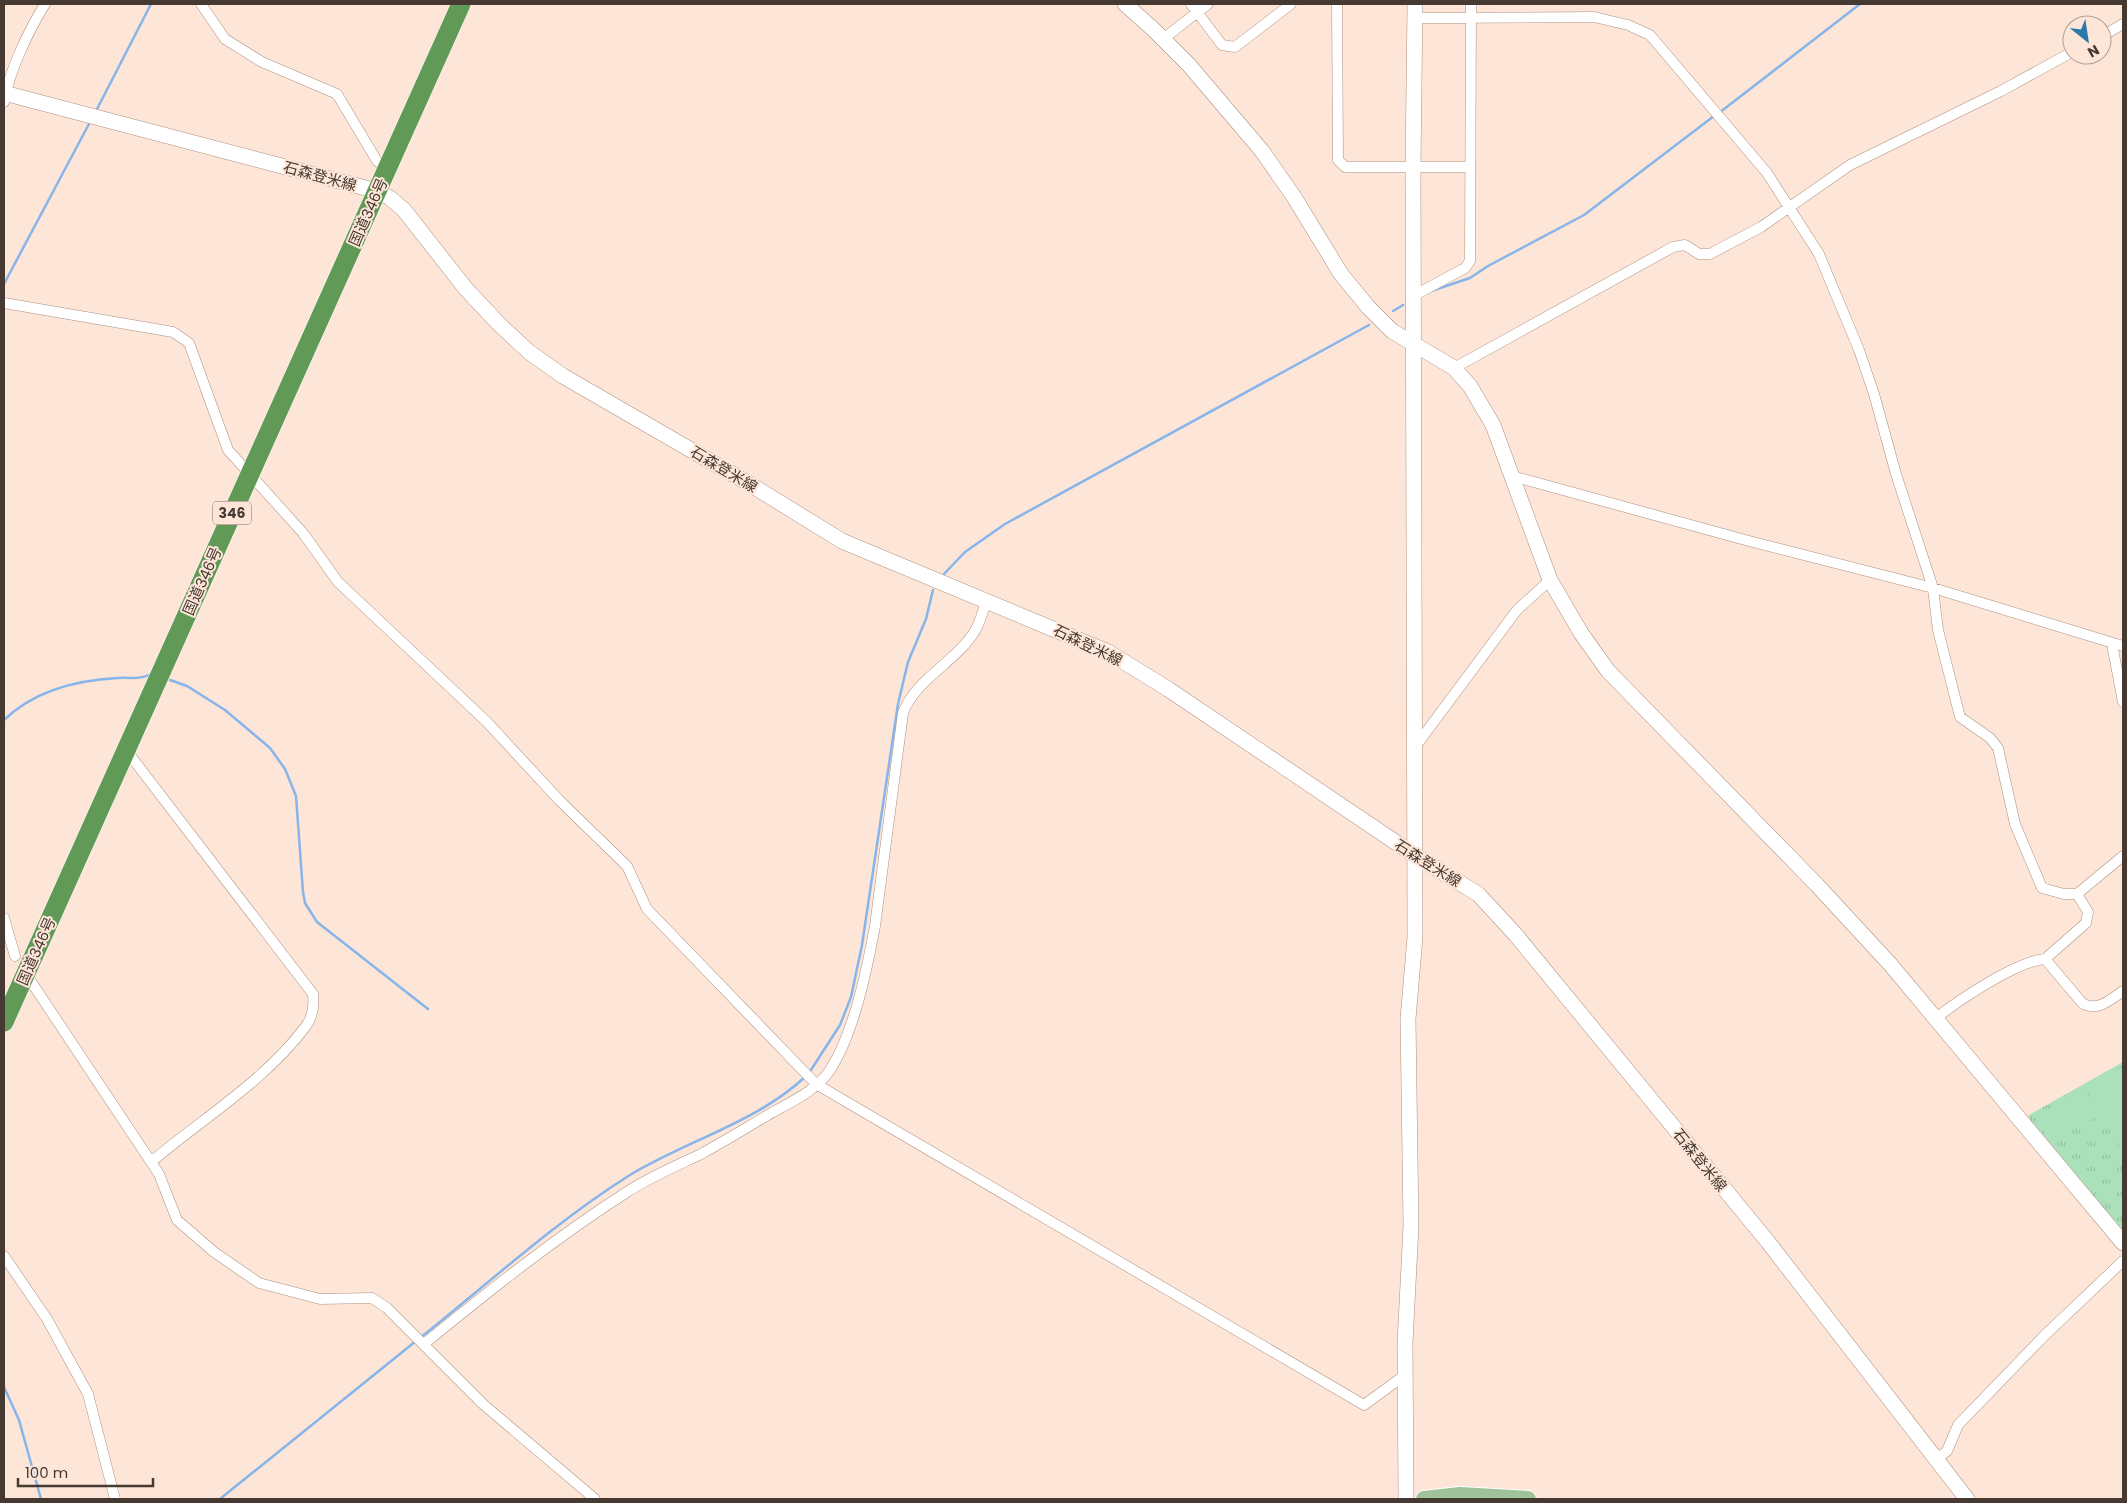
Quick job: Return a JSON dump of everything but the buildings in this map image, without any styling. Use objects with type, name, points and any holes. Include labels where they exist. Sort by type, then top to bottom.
[{"type":"highway","name":"国道346号","points":[[4,1022],[24,965],[126,750],[461,4]]},
{"type":"main road","points":[[1424,1499],[1460,1495],[1528,1499]]},
{"type":"street","points":[[4,96],[18,59],[45,4]]},
{"type":"street","points":[[200,4],[225,39],[262,62],[336,94],[377,161],[388,168]]},
{"type":"street","points":[[1124,4],[1163,39],[1262,151],[1294,197],[1341,274],[1368,308],[1381,321],[1415,346],[1454,368],[1470,386],[1487,412],[1550,580],[1577,626],[1608,671],[1817,885],[1890,964],[2123,1243]]},
{"type":"street","points":[[1163,39],[1194,8],[1208,4]]},
{"type":"street","points":[[1194,8],[1222,45],[1235,47],[1291,4]]},
{"type":"street","points":[[1337,4],[1338,160],[1345,167],[1470,167]]},
{"type":"street","points":[[1415,295],[1465,268],[1470,261],[1471,4]]},
{"type":"street","points":[[1406,1499],[1405,1374],[1411,1226],[1408,1019],[1415,937],[1416,856],[1413,167],[1415,11],[1471,17],[1594,18],[1628,25],[1650,35],[1767,173],[1819,254],[1859,350],[1874,394],[1891,458],[1933,588],[1938,630],[1960,717],[1990,738],[1998,748],[2013,817],[2042,888],[2064,894],[2077,894],[2123,856]]},
{"type":"street","points":[[2112,30],[2123,24]]},
{"type":"street","points":[[1454,368],[1673,247],[1685,245],[1699,254],[1710,254],[1761,227],[1850,165],[2001,91],[2062,57]]},
{"type":"street","name":"石森登米線","points":[[4,96],[377,191],[390,198],[404,210],[466,289],[499,324],[529,352],[563,376],[748,483],[842,541],[1108,652],[1168,689],[1416,856],[1478,894],[1509,927],[1768,1242],[1967,1499]]},
{"type":"street","points":[[4,303],[173,332],[189,343],[228,450],[303,533],[338,582],[486,721],[558,800],[627,866],[647,909],[814,1082],[1364,1405],[1405,1374]]},
{"type":"street","points":[[1512,476],[1749,541],[1933,588],[2123,646]]},
{"type":"street","points":[[1415,747],[1517,610],[1550,580]]},
{"type":"street","points":[[423,1344],[508,1276],[628,1191],[711,1148],[802,1096],[814,1082],[830,1070],[840,1049],[869,960],[903,714],[913,694],[975,630],[987,600]]},
{"type":"street","points":[[2112,644],[2123,702]]},
{"type":"street","points":[[126,750],[313,994],[315,1006],[307,1025],[260,1076],[151,1162]]},
{"type":"street","points":[[1936,1018],[2006,973],[2036,959],[2045,959],[2086,923],[2088,912],[2077,894]]},
{"type":"street","points":[[4,918],[24,965],[159,1174],[177,1220],[242,1273],[259,1283],[320,1299],[372,1298],[386,1308],[484,1405],[595,1499]]},
{"type":"street","points":[[4,957],[24,965]]},
{"type":"street","points":[[2045,959],[2083,1004],[2092,1008],[2099,1007],[2123,991]]},
{"type":"street","points":[[4,1256],[59,1340],[88,1394],[115,1499]]},
{"type":"street","points":[[1935,1460],[1947,1451],[1958,1424],[2044,1336],[2123,1261]]},
{"type":"green space","points":[[2123,1062],[2123,1231],[2029,1118],[2029,1115]]},
{"type":"green space","points":[[2123,1067],[2123,1153],[2086,1088]]},
{"type":"green space","points":[[2085,1089],[2100,1115],[2050,1143],[2035,1117]]},
{"type":"waterway","points":[[96,111],[151,4]]},
{"type":"waterway","points":[[1719,113],[1860,4]]},
{"type":"waterway","points":[[1431,291],[1470,278],[1488,266],[1584,215],[1714,116]]},
{"type":"waterway","points":[[4,284],[90,122]]},
{"type":"waterway","points":[[1393,311],[1403,305]]},
{"type":"waterway","points":[[944,574],[965,552],[1005,524],[1369,325]]},
{"type":"waterway","points":[[809,1073],[840,1025],[851,997],[862,945],[898,704],[908,662],[926,619],[933,590]]},
{"type":"waterway","points":[[4,720],[29,701],[57,689],[87,681],[138,678],[149,675]]},
{"type":"waterway","points":[[170,680],[187,686],[225,710],[270,748],[285,769],[296,796],[305,903],[317,922],[428,1009]]},
{"type":"waterway","points":[[420,1338],[549,1233],[602,1193],[652,1163],[765,1107],[805,1077]]},
{"type":"waterway","points":[[220,1499],[416,1341]]},
{"type":"waterway","points":[[4,1387],[19,1420],[41,1499]]}]
